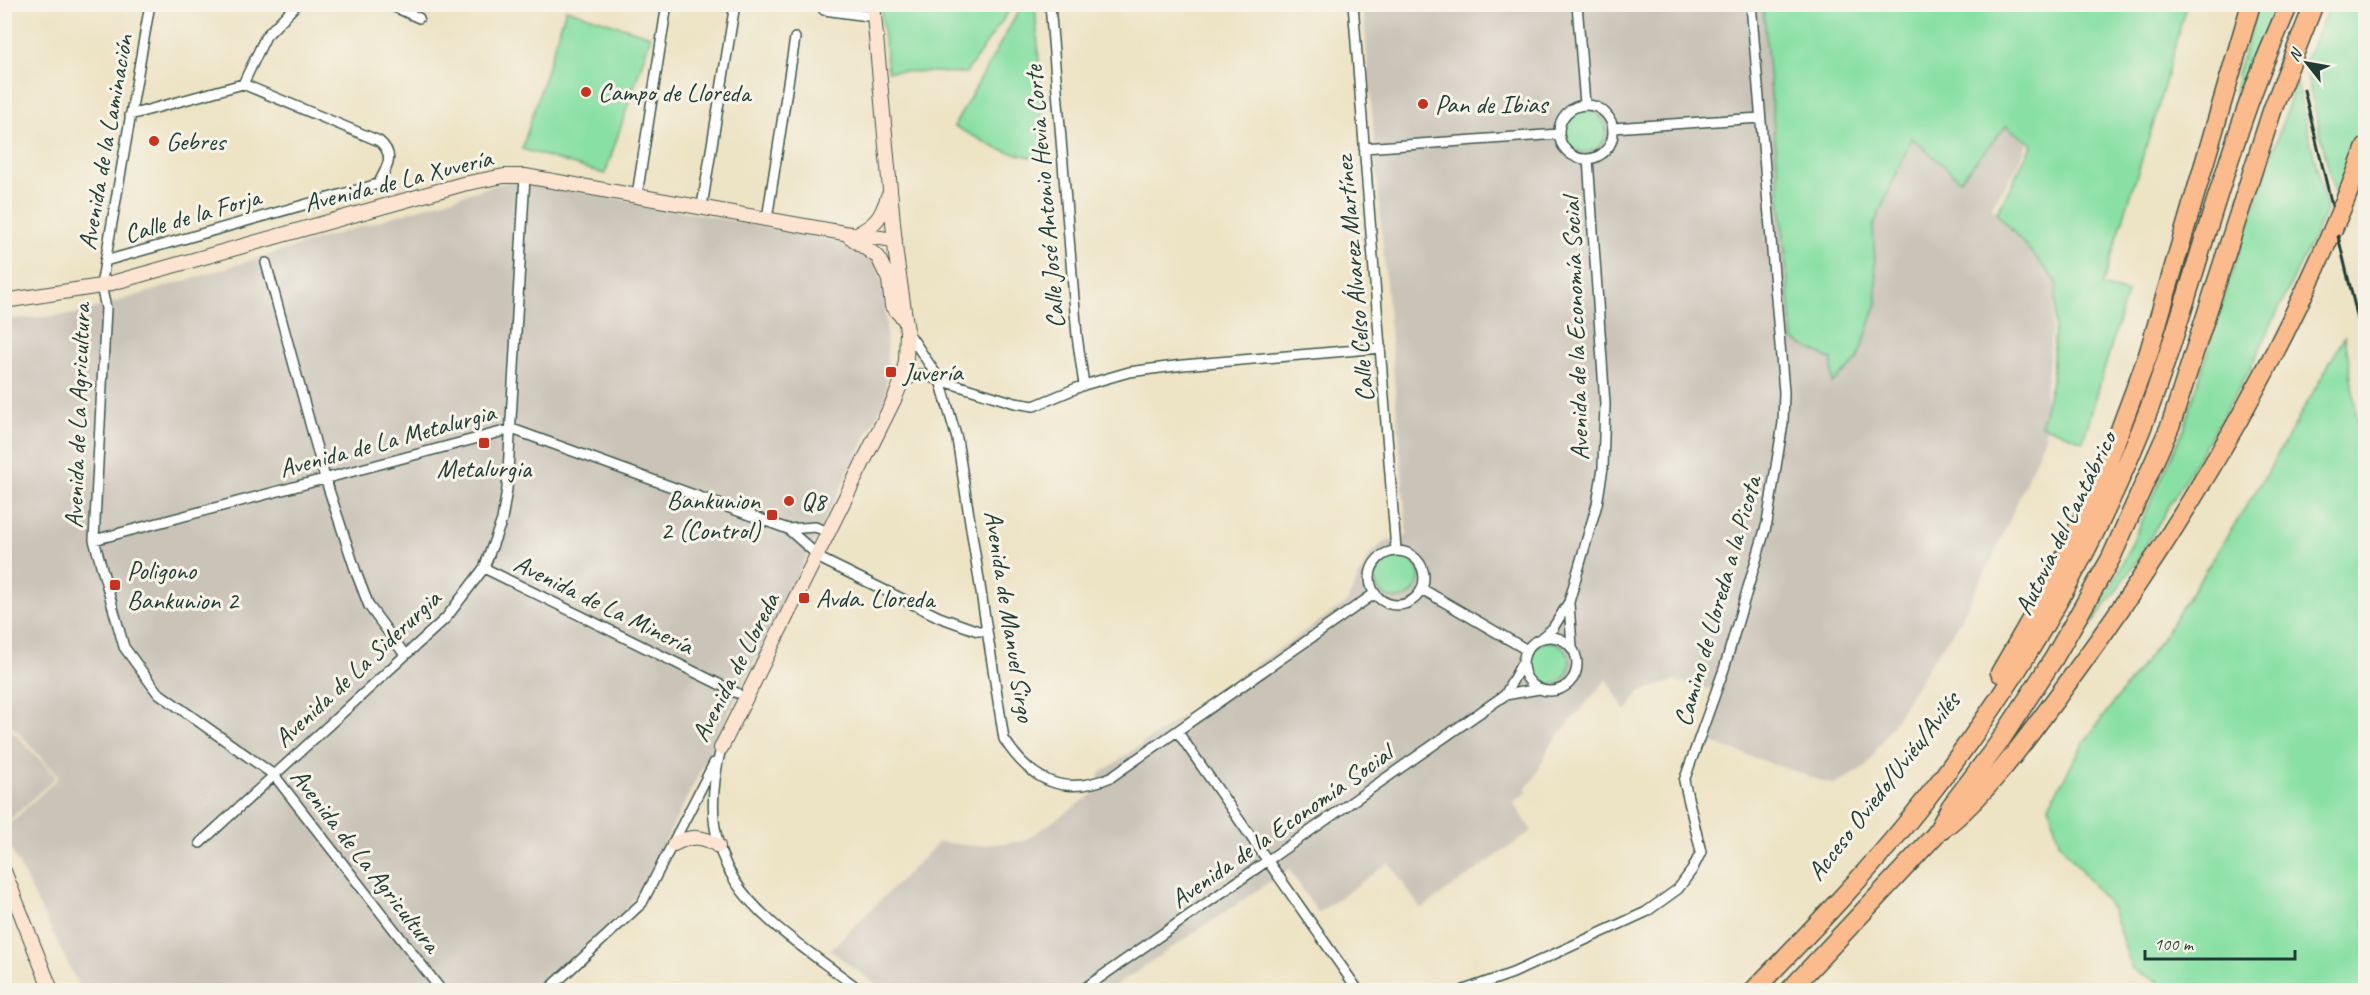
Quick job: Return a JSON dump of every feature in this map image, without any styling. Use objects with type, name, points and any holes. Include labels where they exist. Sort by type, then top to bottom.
[{"type":"highway","name":"Acceso Oviedo/Uviéu/Avilés","points":[[1742,990],[1851,873],[1939,766],[1996,679],[2056,576],[2106,467],[2148,355],[2251,4]]},
{"type":"highway","name":"Autovía del Cantábrico","points":[[1754,990],[1881,854],[1932,791],[1974,734],[2051,612],[2098,524],[2150,405],[2251,95],[2289,4]]},
{"type":"highway","name":"Autovía del Cantábrico","points":[[1790,990],[1936,834],[1951,806],[1998,744],[2054,658],[2112,558],[2171,424],[2273,108],[2314,4]]},
{"type":"highway","points":[[1936,834],[1961,815],[2038,723],[2116,617],[2188,509],[2298,306],[2366,147]]},
{"type":"street","name":"Avenida de la Laminación","points":[[101,286],[150,4]]},
{"type":"street","points":[[130,115],[243,84],[266,36],[297,4]]},
{"type":"street","points":[[388,4],[418,18]]},
{"type":"street","points":[[637,195],[667,4]]},
{"type":"street","points":[[702,206],[735,4]]},
{"type":"street","points":[[819,4],[824,10],[874,11]]},
{"type":"street","name":"Calle José Antonio Hevia Corte","points":[[1050,4],[1077,336],[1084,385]]},
{"type":"street","name":"Calle Celso Álvarez Martínez","points":[[1353,4],[1395,550]]},
{"type":"street","points":[[1576,4],[1585,104]]},
{"type":"street","name":"Camino de Lloreda a la Picota","points":[[1464,990],[1513,973],[1646,912],[1678,889],[1692,870],[1701,852],[1684,781],[1724,669],[1767,523],[1783,423],[1784,392],[1750,4]]},
{"type":"street","name":"Avenida de Manuel Sirgo","points":[[874,11],[895,240],[906,325],[940,380],[957,439],[1004,739],[1022,764],[1044,780],[1070,786],[1098,783],[1111,777],[1374,594]]},
{"type":"street","points":[[767,219],[795,38]]},
{"type":"street","name":"Calle de la Forja","points":[[105,261],[378,184],[390,157],[387,148],[380,141],[243,84]]},
{"type":"street","points":[[1585,104],[1600,108],[1611,120],[1613,128],[1609,145],[1604,152],[1588,159],[1580,158],[1565,150],[1558,134],[1563,117],[1576,106],[1585,104]]},
{"type":"street","points":[[1613,128],[1760,118]]},
{"type":"street","points":[[1364,148],[1558,134]]},
{"type":"street","name":"Avenida de la Economía Social","points":[[1541,638],[1553,628],[1569,602],[1598,504],[1605,436],[1588,159]]},
{"type":"street","name":"Avenida de La Xuvería","points":[[4,301],[101,286],[479,180],[525,176],[895,240]]},
{"type":"street","name":"Avenida de La Siderurgia","points":[[200,843],[446,618],[484,568],[502,520],[512,429],[525,176]]},
{"type":"street","points":[[851,234],[868,229],[882,216],[890,188]]},
{"type":"street","name":"Avenida de La Xuvería","points":[[851,234],[878,257],[889,280],[892,306],[906,325]]},
{"type":"street","points":[[266,263],[325,478],[369,606],[405,655]]},
{"type":"street","name":"Avenida de La Agricultura","points":[[101,286],[105,308],[94,540],[124,647],[150,682],[169,701],[274,775],[441,990]]},
{"type":"street","name":"Avenida de Lloreda","points":[[548,990],[642,903],[674,844],[901,383],[906,361],[906,325]]},
{"type":"street","points":[[901,383],[920,374],[1015,403],[1034,406],[1084,385],[1128,372],[1183,364],[1381,348]]},
{"type":"street","name":"Avenida de La Metalurgia","points":[[94,540],[512,429],[788,529]]},
{"type":"street","points":[[788,529],[814,527],[829,532]]},
{"type":"street","points":[[788,529],[817,556],[939,617],[978,631],[986,631]]},
{"type":"street","points":[[1395,550],[1413,555],[1420,562],[1424,571],[1422,589],[1411,601],[1395,605],[1380,600],[1374,594],[1370,578],[1374,562],[1395,550]]},
{"type":"street","name":"Avenida de La Minería","points":[[484,568],[737,693]]},
{"type":"street","points":[[1422,589],[1525,655]]},
{"type":"street","name":"Avenida de la Economía Social","points":[[1569,602],[1572,648]]},
{"type":"street","points":[[1541,638],[1559,638],[1572,648],[1577,668],[1569,684],[1552,691],[1539,689],[1528,680],[1524,673],[1525,655],[1541,638]]},
{"type":"street","name":"Avenida de la Economía Social","points":[[1082,990],[1505,695],[1517,677],[1525,655]]},
{"type":"street","name":"Avenida de la Economía Social","points":[[1505,695],[1539,689]]},
{"type":"street","points":[[1177,731],[1358,990]]},
{"type":"street","points":[[721,748],[712,806],[718,846],[731,877],[752,906],[860,990]]},
{"type":"street","points":[[674,844],[695,837],[709,840],[718,846]]},
{"type":"street","points":[[4,871],[51,990]]},
{"type":"shaded area","points":[[1363,5],[1763,5],[1793,340],[1832,360],[1831,385],[1857,361],[1867,221],[1910,135],[1999,123],[2029,138],[2019,164],[1991,206],[2057,274],[2045,394],[2045,437],[1998,547],[1957,626],[1933,659],[1866,767],[1834,785],[1703,740],[1723,692],[1674,681],[1639,692],[1626,712],[1607,679],[1550,745],[1534,779],[1525,788],[1528,792],[1513,802],[1532,831],[1421,909],[1389,863],[1318,913],[1289,869],[1109,990],[883,990],[830,950],[939,842],[975,846],[1024,841],[1099,790],[1099,774],[1347,602],[1369,556],[1383,543],[1407,535]]},
{"type":"shaded area","points":[[515,179],[843,242],[875,260],[884,289],[887,349],[886,397],[644,884],[624,912],[535,990],[81,990],[5,837],[5,828],[59,777],[5,718],[5,320],[77,314]]},
{"type":"shaded area","points":[[5,723],[56,777],[5,824]]},
{"type":"green space","points":[[880,4],[1013,5],[966,73],[888,71]]},
{"type":"green space","points":[[1022,5],[1035,5],[1046,161],[998,149],[954,126]]},
{"type":"green space","points":[[1763,5],[2186,5],[2156,115],[2102,286],[2127,293],[2083,441],[2041,425],[2052,381],[2057,282],[1997,213],[2032,144],[2006,126],[1960,180],[1912,138],[1873,227],[1877,303],[1857,361],[1832,383],[1832,360],[1793,340]]},
{"type":"green space","points":[[2258,5],[2277,5],[2248,78],[2235,102],[2237,74]]},
{"type":"green space","points":[[2330,5],[2365,5],[2365,124],[2336,201],[2304,63]]},
{"type":"green space","name":"Campo de Lloreda","points":[[566,9],[651,36],[605,174],[522,149]]},
{"type":"green space","points":[[2296,82],[2327,209],[2248,373],[2131,570],[2082,638],[2117,576],[2184,429],[2228,284]]},
{"type":"green space","points":[[1585,110],[1593,111],[1600,116],[1605,123],[1605,139],[1600,146],[1593,151],[1585,152],[1577,151],[1570,146],[1565,139],[1564,131],[1565,123],[1570,116],[1577,111]]},
{"type":"green space","points":[[2345,336],[2366,482],[2365,990],[2155,990],[2159,982],[2132,969],[2112,909],[2059,842],[2049,805],[2085,741],[2163,637],[2266,475]]},
{"type":"green space","points":[[1397,555],[1413,561],[1419,577],[1413,593],[1397,599],[1381,593],[1375,577],[1381,561]]},
{"type":"green space","points":[[1549,642],[1557,643],[1564,648],[1569,655],[1569,671],[1564,678],[1557,683],[1549,684],[1541,683],[1534,678],[1529,671],[1528,663],[1529,655],[1534,648],[1541,643]]},
{"type":"railway","points":[[2304,90],[2332,206]]},
{"type":"railway","points":[[2338,236],[2366,353]]},
{"type":"place","name":"Campo de Lloreda","points":[[586,92]]},
{"type":"place","name":"Pan de Ibias","points":[[1423,104]]},
{"type":"place","name":"Gebres","points":[[154,141]]},
{"type":"place","name":"Juvería","points":[[891,372]]},
{"type":"place","name":"Metalurgia","points":[[484,443]]},
{"type":"place","name":"Q8","points":[[789,501]]},
{"type":"place","name":"Bankunion 2 (Control)","points":[[772,515]]},
{"type":"place","name":"Poligono Bankunion 2","points":[[115,585]]},
{"type":"place","name":"Avda. Lloreda","points":[[804,598]]}]
